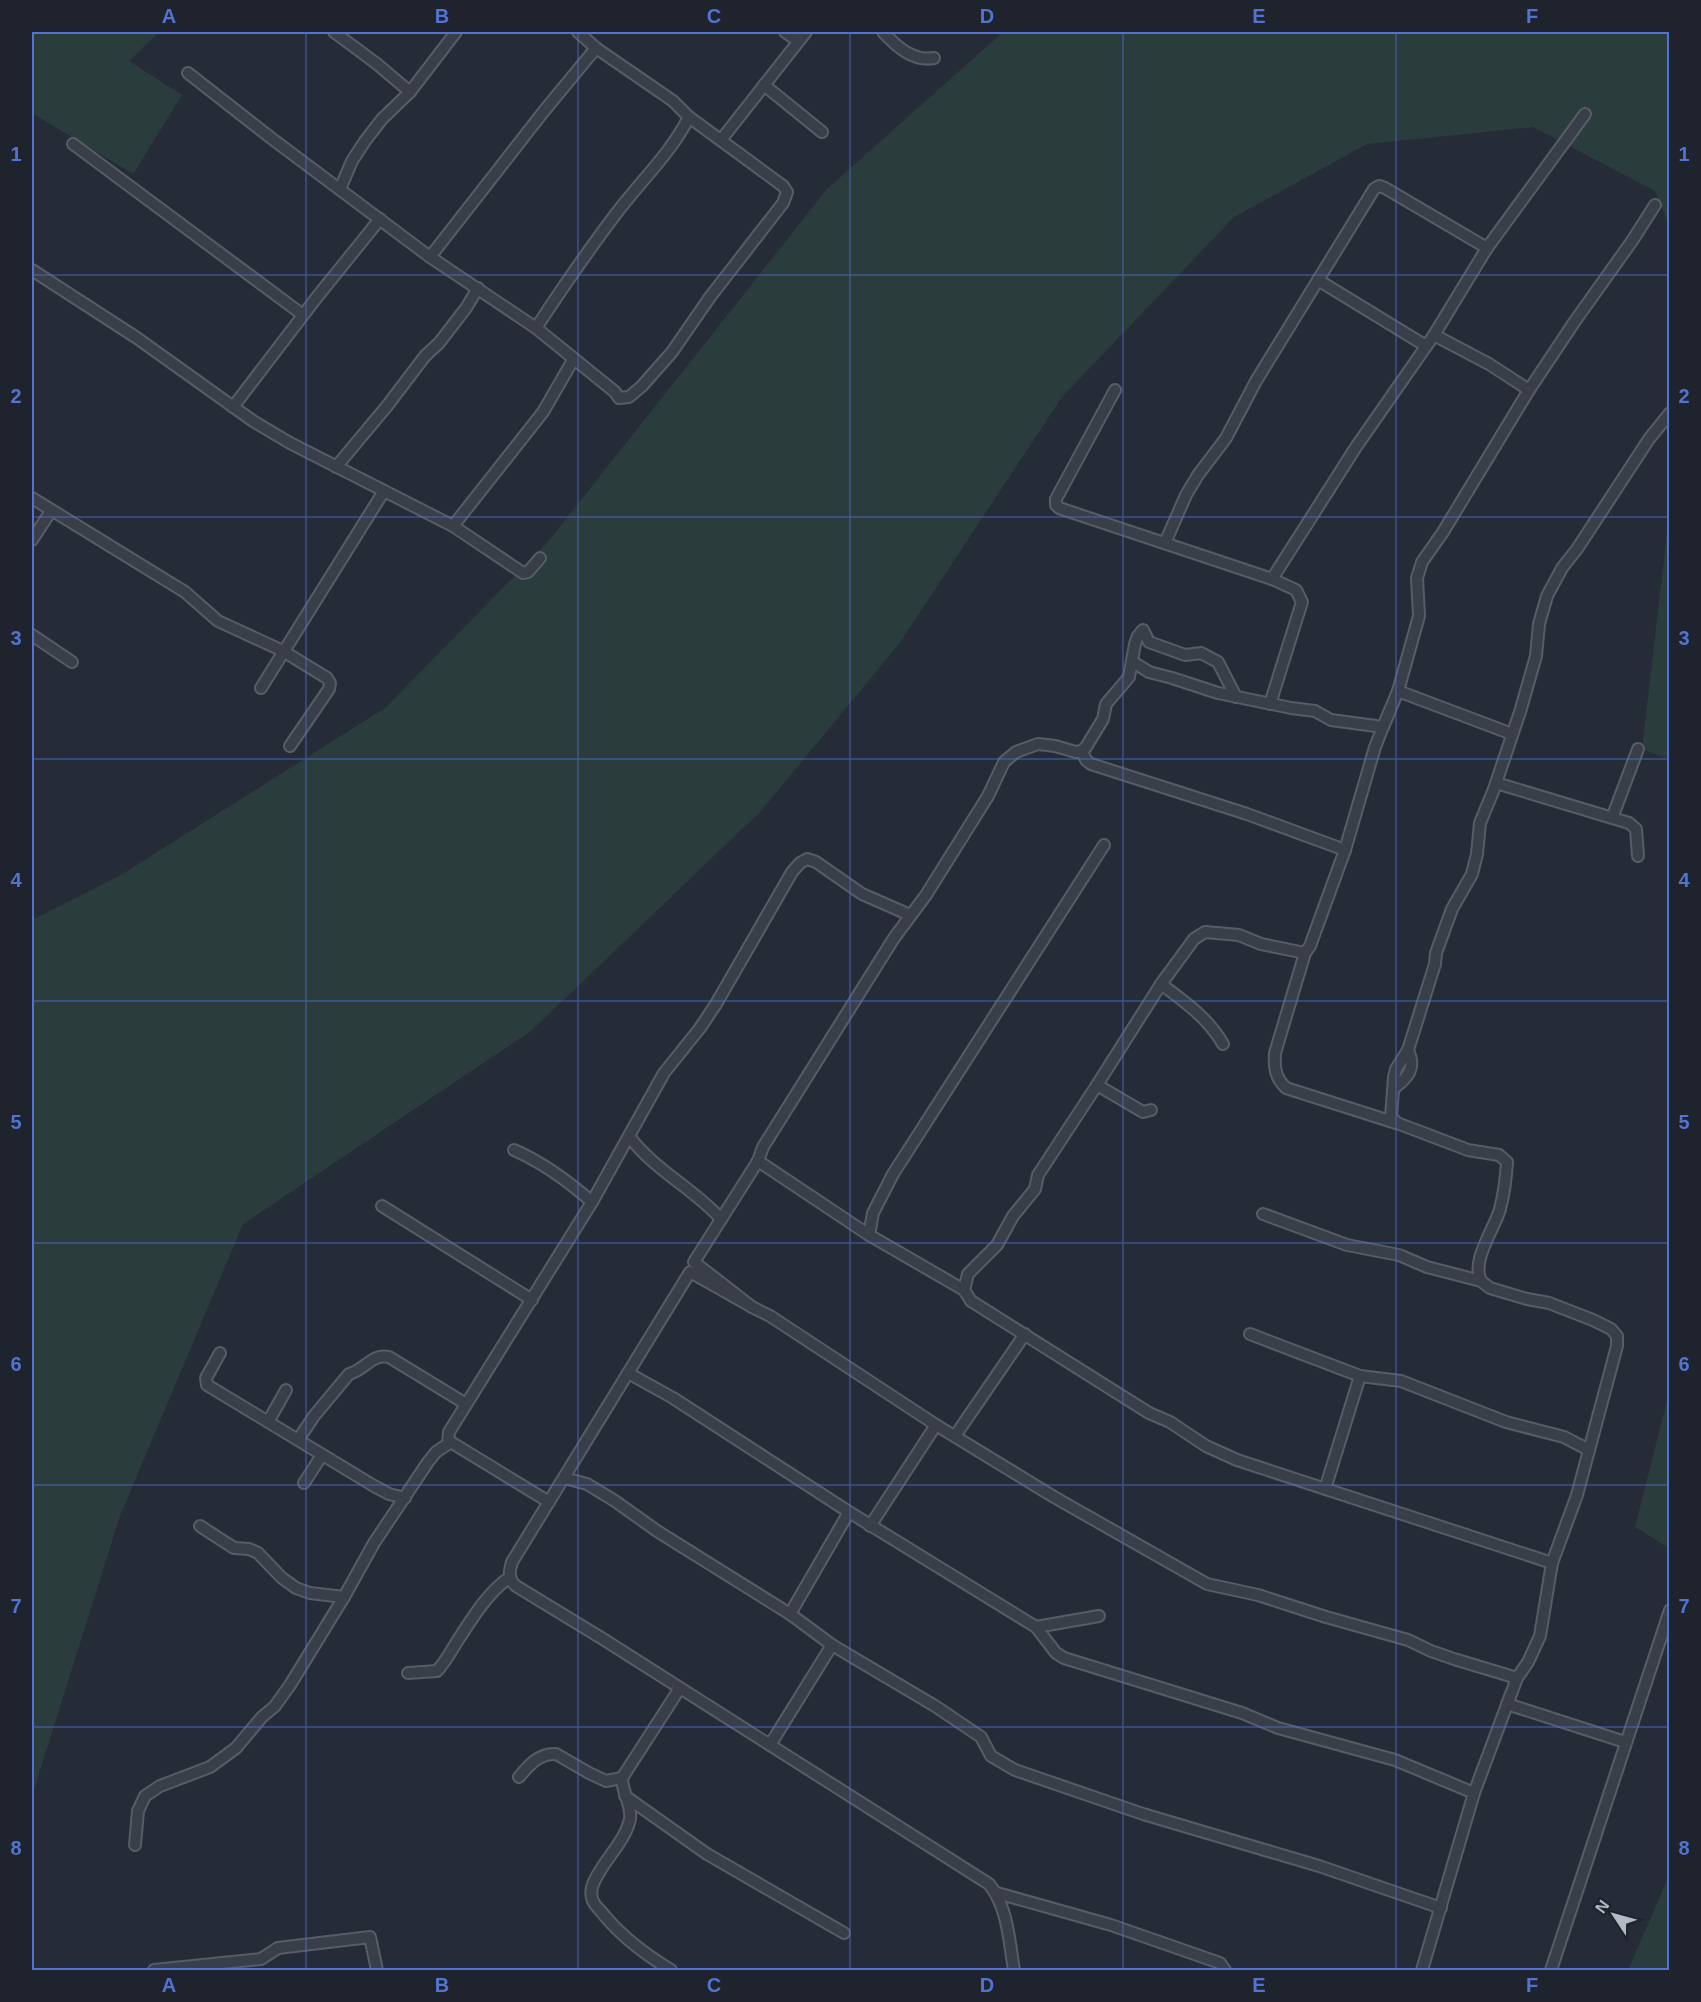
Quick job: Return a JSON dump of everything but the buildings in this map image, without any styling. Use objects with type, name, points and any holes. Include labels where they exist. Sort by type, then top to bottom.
[{"type":"street","points":[[334,32],[410,92]]},
{"type":"street","points":[[340,189],[352,161],[365,141],[382,119],[410,92],[456,32]]},
{"type":"street","points":[[188,73],[430,257],[536,328],[615,392],[619,398],[629,397],[672,352],[710,297],[783,203],[787,192],[783,186],[689,117],[673,101],[596,48],[578,32]]},
{"type":"street","points":[[785,32],[798,41]]},
{"type":"street","points":[[721,140],[806,32]]},
{"type":"street","points":[[883,32],[896,46],[913,55],[924,60],[934,58]]},
{"type":"street","points":[[430,257],[596,48]]},
{"type":"street","points":[[764,85],[822,132]]},
{"type":"street","points":[[1272,579],[1356,447],[1434,335],[1487,248],[1585,114]]},
{"type":"street","points":[[536,328],[580,262],[615,214],[669,148],[689,117]]},
{"type":"street","points":[[73,144],[303,315]]},
{"type":"street","points":[[1166,543],[1186,495],[1226,438],[1256,381],[1374,189],[1379,186],[1487,248]]},
{"type":"street","points":[[1481,1281],[1478,1270],[1480,1258],[1499,1211],[1507,1162],[1499,1155],[1468,1150],[1286,1088],[1278,1080],[1274,1067],[1275,1053],[1305,953],[1310,946],[1345,850],[1375,747],[1398,691],[1419,616],[1417,578],[1422,562],[1443,532],[1529,390],[1632,241],[1654,205]]},
{"type":"street","points":[[233,407],[380,219]]},
{"type":"street","points":[[32,270],[136,338],[233,407],[290,443],[453,526],[523,573],[528,572],[540,558]]},
{"type":"street","points":[[1318,280],[1426,346]]},
{"type":"street","points":[[336,466],[387,406],[425,356],[439,343],[478,288]]},
{"type":"street","points":[[1434,335],[1489,364],[1529,390]]},
{"type":"street","points":[[453,526],[543,411],[573,360]]},
{"type":"street","points":[[1115,390],[1056,499],[1056,505],[1059,508],[1272,579],[1296,590],[1302,602],[1270,704]]},
{"type":"street","points":[[1397,1124],[1391,1117],[1396,1069],[1408,1050],[1435,964],[1436,953],[1452,909],[1472,874],[1477,854],[1480,823],[1496,783],[1536,656],[1539,624],[1551,590],[1562,568],[1577,549],[1649,439],[1670,413]]},
{"type":"street","points":[[261,688],[384,491]]},
{"type":"street","points":[[32,498],[185,592],[218,621],[283,651],[327,678],[330,683],[329,688],[290,746]]},
{"type":"street","points":[[32,540],[51,511]]},
{"type":"street","points":[[752,1307],[694,1262],[894,938],[926,895],[988,796],[1008,756],[1038,744],[1076,752],[1082,751],[1091,741],[1103,719],[1110,699],[1129,677],[1138,636],[1143,630],[1149,642],[1185,655],[1201,653],[1218,662],[1236,697]]},
{"type":"street","points":[[33,639],[72,662]]},
{"type":"street","points":[[1133,660],[1149,672],[1236,697],[1315,711],[1331,720],[1383,727]]},
{"type":"street","points":[[1129,677],[1149,672]]},
{"type":"street","points":[[1398,691],[1512,734]]},
{"type":"street","points":[[1612,818],[1638,749]]},
{"type":"street","points":[[1082,751],[1086,760],[1091,764],[1247,814],[1345,850]]},
{"type":"street","points":[[1496,783],[1629,823],[1636,829],[1638,856]]},
{"type":"street","points":[[869,1235],[873,1213],[893,1174],[1104,845]]},
{"type":"street","points":[[135,1845],[138,1811],[145,1796],[160,1786],[210,1767],[236,1748],[261,1717],[275,1706],[290,1685],[370,1550],[432,1457],[449,1441],[449,1432],[592,1202],[664,1072],[716,1004],[800,862],[807,859],[816,862],[862,894],[910,915]]},
{"type":"street","points":[[963,1290],[968,1274],[997,1245],[1012,1216],[1035,1189],[1038,1175],[1161,984],[1194,939],[1205,932],[1239,935],[1262,944],[1305,953]]},
{"type":"street","points":[[1161,984],[1191,1006],[1214,1029],[1223,1044]]},
{"type":"street","points":[[1097,1085],[1143,1112],[1151,1110]]},
{"type":"street","points":[[629,1136],[648,1159],[700,1199],[721,1219]]},
{"type":"street","points":[[514,1150],[537,1160],[568,1181],[592,1202]]},
{"type":"street","points":[[758,1161],[869,1235],[963,1290],[970,1301],[1206,1446],[1237,1460],[1552,1563]]},
{"type":"street","points":[[382,1206],[531,1300]]},
{"type":"street","points":[[1263,1214],[1347,1245],[1399,1255],[1426,1267],[1481,1281],[1490,1288],[1549,1303],[1593,1320],[1611,1329],[1617,1336],[1617,1346],[1577,1496],[1552,1563],[1540,1636],[1528,1662],[1517,1678],[1474,1793],[1422,1971]]},
{"type":"street","points":[[1014,1971],[1003,1908],[997,1893],[989,1884],[516,1586],[510,1577],[509,1570],[512,1562],[690,1272],[770,1317],[936,1425],[1054,1497],[1207,1584],[1258,1595],[1408,1640],[1431,1651],[1517,1678]]},
{"type":"street","points":[[955,1436],[1025,1334]]},
{"type":"street","points":[[1250,1334],[1360,1376],[1401,1381],[1506,1422],[1564,1437],[1589,1450]]},
{"type":"street","points":[[220,1353],[206,1378],[207,1385],[389,1494],[405,1498]]},
{"type":"street","points":[[298,1440],[314,1416],[349,1374],[357,1372],[382,1355],[466,1404]]},
{"type":"street","points":[[628,1373],[673,1398],[870,1526],[1036,1627],[1056,1653],[1065,1658],[1242,1713],[1278,1728],[1395,1760],[1474,1793]]},
{"type":"street","points":[[1325,1489],[1360,1376]]},
{"type":"street","points":[[267,1422],[286,1390]]},
{"type":"street","points":[[870,1526],[936,1425]]},
{"type":"street","points":[[449,1441],[549,1502]]},
{"type":"street","points":[[304,1483],[322,1455]]},
{"type":"street","points":[[564,1478],[587,1484],[606,1495],[657,1531],[790,1614],[832,1645],[936,1706],[981,1737],[991,1756],[1014,1770],[1143,1814],[1319,1866],[1441,1908]]},
{"type":"street","points":[[790,1614],[849,1512]]},
{"type":"street","points":[[200,1526],[234,1548],[249,1549],[258,1553],[282,1578],[296,1588],[310,1593],[344,1597]]},
{"type":"street","points":[[408,1673],[437,1671],[492,1592],[510,1577]]},
{"type":"street","points":[[1551,1971],[1670,1610]]},
{"type":"street","points":[[1036,1627],[1099,1616]]},
{"type":"street","points":[[770,1745],[832,1645]]},
{"type":"street","points":[[671,1971],[626,1939],[592,1900],[592,1884],[616,1848],[630,1818],[622,1778],[680,1688]]},
{"type":"street","points":[[1507,1704],[1625,1742]]},
{"type":"street","points":[[519,1777],[534,1760],[556,1754],[606,1781],[622,1778]]},
{"type":"street","points":[[624,1796],[707,1854],[844,1933]]},
{"type":"street","points":[[997,1893],[1112,1925],[1220,1963],[1225,1971]]},
{"type":"street","points":[[154,1971],[262,1965],[278,1948],[370,1937],[377,1971]]},
{"type":"shaded area","points":[[32,32],[159,32],[129,61],[182,95],[133,174],[32,113]]},
{"type":"shaded area","points":[[1003,32],[1669,32],[1669,225],[1655,191],[1533,127],[1367,144],[1234,217],[1062,397],[899,644],[760,812],[531,1031],[243,1224],[120,1516],[32,1796],[32,920],[121,875],[385,708],[547,543],[827,189]]},
{"type":"shaded area","points":[[1669,516],[1669,759],[1642,749]]},
{"type":"shaded area","points":[[1669,1393],[1669,1548],[1635,1527]]},
{"type":"shaded area","points":[[1669,1876],[1669,1970],[1628,1970]]}]
